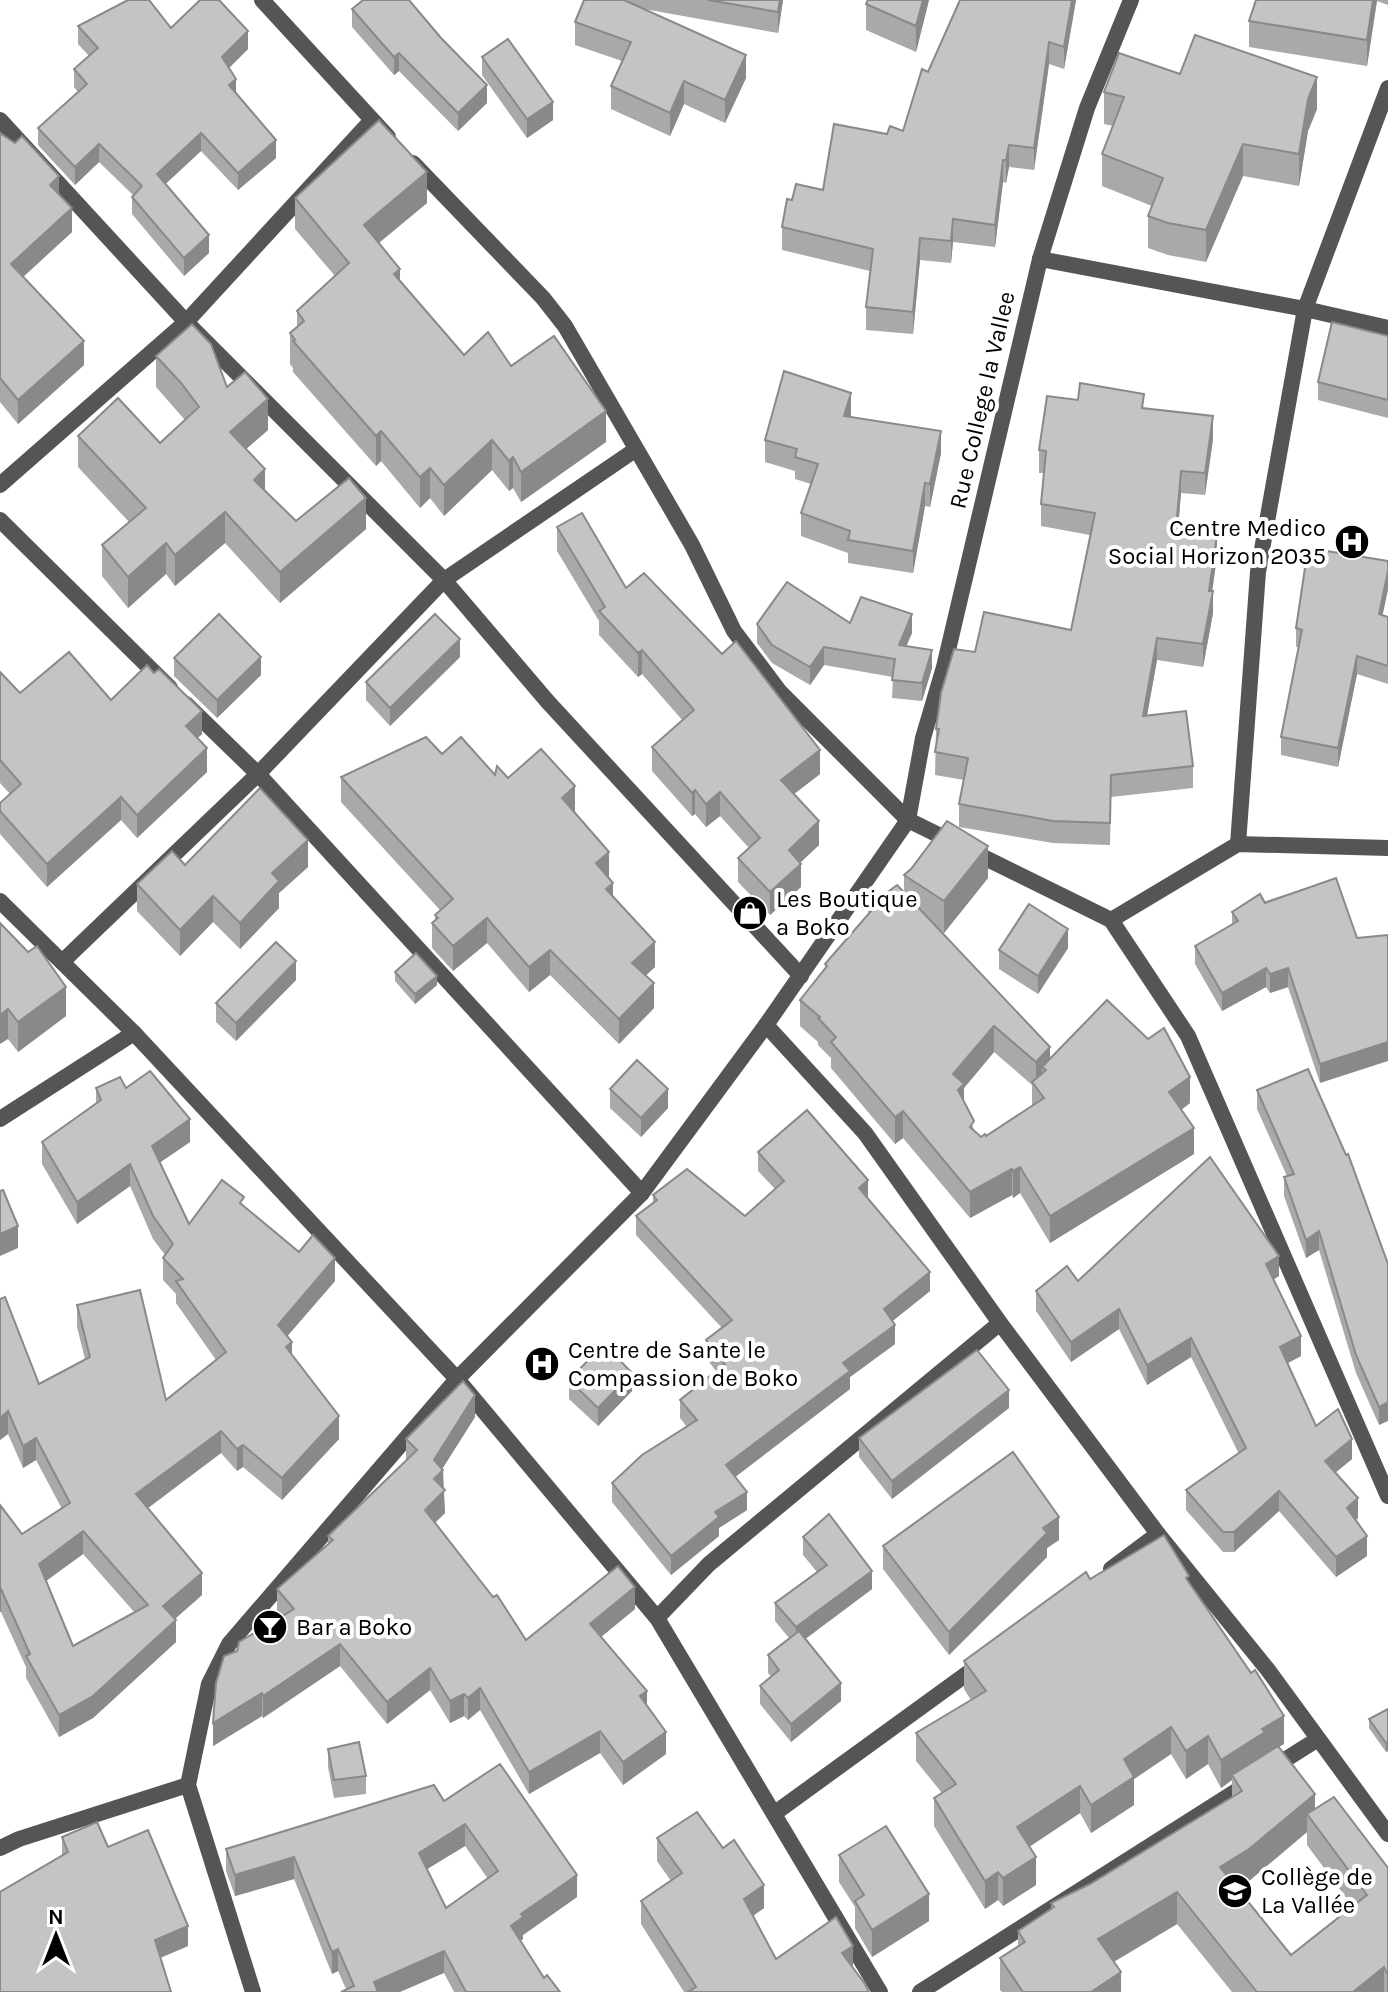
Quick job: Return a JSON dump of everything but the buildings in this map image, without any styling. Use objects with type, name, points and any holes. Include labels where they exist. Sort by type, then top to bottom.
[{"type":"street","points":[[262,0],[558,316],[692,545],[734,631],[780,692],[908,820],[1111,920],[1188,1036],[1388,1496]]},
{"type":"street","name":"Rue College la Vallee","points":[[908,820],[923,738],[944,667],[1040,259],[1087,108],[1131,0]]},
{"type":"street","points":[[1238,844],[1258,572],[1305,309],[1388,88]]},
{"type":"street","points":[[0,120],[186,322],[444,580],[548,702],[801,976]]},
{"type":"street","points":[[0,485],[186,322],[372,120]]},
{"type":"street","points":[[1040,259],[1305,309],[1388,328]]},
{"type":"street","points":[[62,962],[258,774],[444,580],[635,450]]},
{"type":"street","points":[[0,520],[258,774],[642,1193]]},
{"type":"street","points":[[253,1992],[188,1785],[209,1684],[229,1644],[457,1379],[642,1193],[801,976],[908,820]]},
{"type":"street","points":[[1111,920],[1238,844],[1388,848]]},
{"type":"street","points":[[0,901],[134,1033],[457,1379],[657,1618],[880,1992]]},
{"type":"street","points":[[766,1025],[865,1133],[1000,1323],[1158,1534],[1268,1670],[1388,1834]]},
{"type":"street","points":[[0,1119],[134,1033]]},
{"type":"street","points":[[657,1618],[709,1564],[1000,1323]]},
{"type":"street","points":[[1095,1581],[1158,1534]]},
{"type":"street","points":[[775,1813],[992,1655]]},
{"type":"street","points":[[920,1992],[1318,1739]]},
{"type":"street","points":[[0,1848],[19,1839],[188,1785]]},
{"type":"place","name":"Centre Medico Social Horizon 2035","points":[[1352,542]]},
{"type":"place","name":"Les Boutique a Boko","points":[[750,913]]},
{"type":"place","name":"Centre de Sante le Compassion de Boko","points":[[542,1364]]},
{"type":"place","name":"Bar a Boko","points":[[270,1627]]},
{"type":"place","name":"Collège de La Vallée","points":[[1235,1891]]}]
